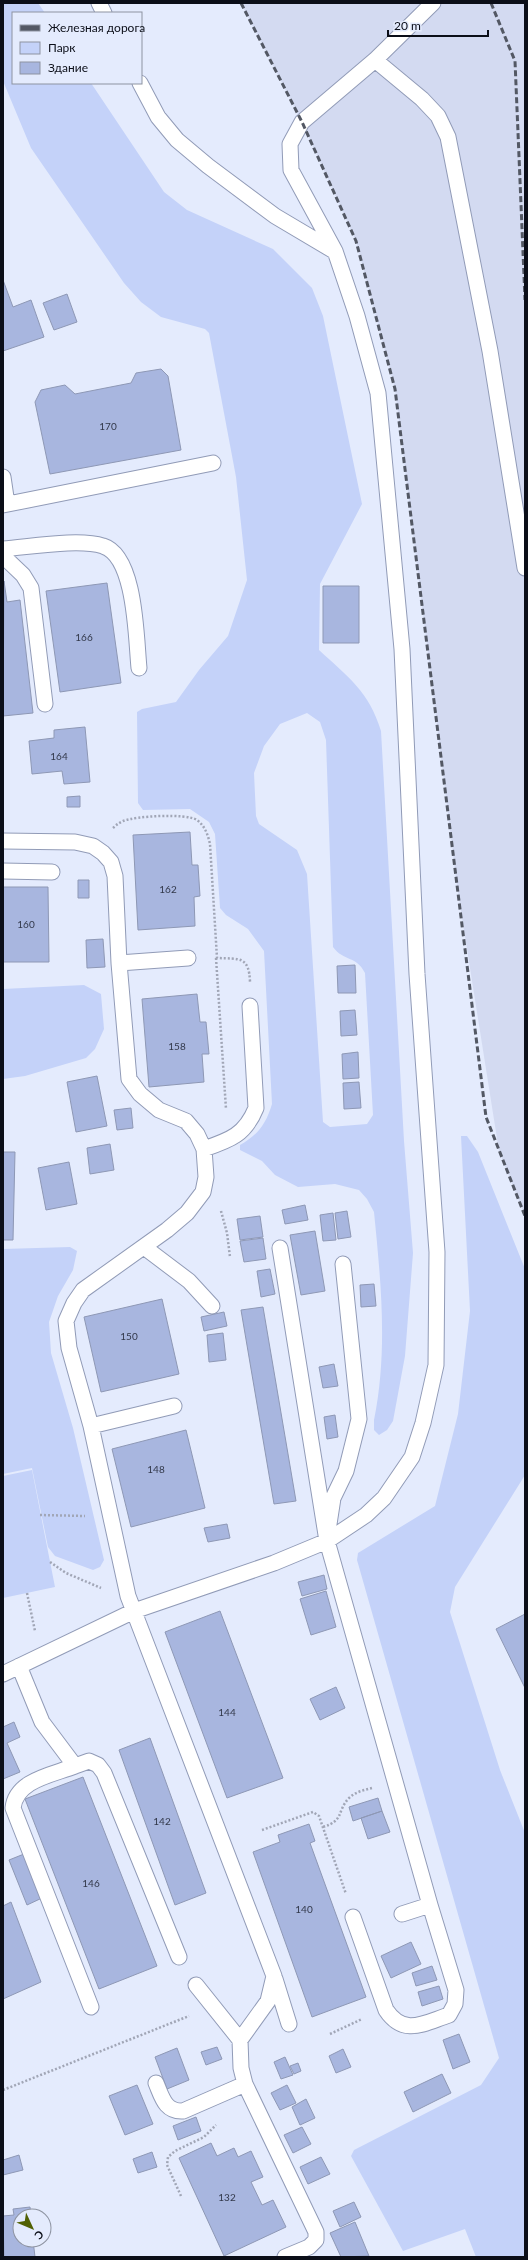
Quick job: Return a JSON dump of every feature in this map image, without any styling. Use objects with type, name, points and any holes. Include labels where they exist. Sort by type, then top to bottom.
[{"type":"lane","points":[[99,3],[104,12]]},
{"type":"lane","points":[[3,1674],[134,1611],[274,1563],[327,1541],[366,1515],[384,1498],[412,1457],[422,1423],[436,1365],[437,1259],[417,974],[402,649],[378,392],[357,316],[335,251],[291,170],[290,144],[302,122],[374,60],[433,3]]},
{"type":"lane","points":[[374,60],[422,99],[438,116],[448,137],[490,351],[525,568]]},
{"type":"lane","points":[[141,84],[158,118],[177,140],[208,166],[275,216],[335,251]]},
{"type":"lane","points":[[3,477],[5,504],[214,463]]},
{"type":"lane","points":[[3,549],[84,543],[104,546],[118,555],[129,580],[139,668]]},
{"type":"lane","points":[[3,556],[23,575],[31,588],[45,704]]},
{"type":"lane","points":[[3,841],[75,842],[94,846],[103,853],[110,862],[115,876],[119,963],[129,1080],[140,1094],[159,1110],[186,1121],[198,1134],[204,1149],[206,1177],[203,1192],[188,1213],[144,1247],[83,1290],[74,1302],[66,1321],[69,1348],[92,1426],[128,1596],[274,1976],[289,2024]]},
{"type":"lane","points":[[3,871],[52,872]]},
{"type":"lane","points":[[119,963],[188,958]]},
{"type":"lane","points":[[204,1149],[228,1140],[244,1129],[250,1121],[256,1108],[250,1006]]},
{"type":"lane","points":[[144,1247],[189,1281],[212,1306]]},
{"type":"lane","points":[[280,1248],[327,1541],[430,1905],[456,1990],[455,2004],[449,2015],[412,2026],[401,2025],[392,2020],[386,2010],[353,1917]]},
{"type":"lane","points":[[327,1541],[333,1498],[346,1471],[359,1419],[343,1264]]},
{"type":"lane","points":[[92,1426],[174,1406]]},
{"type":"lane","points":[[19,1666],[42,1722],[75,1766]]},
{"type":"lane","points":[[91,2007],[13,1808],[14,1799],[23,1786],[89,1761],[98,1765],[104,1773],[180,1957]]},
{"type":"lane","points":[[402,1914],[430,1905]]},
{"type":"lane","points":[[240,2040],[268,2001],[274,1976]]},
{"type":"lane","points":[[196,1986],[214,2006],[240,2040],[241,2068],[245,2084],[316,2232],[316,2240],[309,2247],[285,2257]]},
{"type":"lane","points":[[156,2083],[166,2105],[174,2112],[183,2111],[245,2084]]},
{"type":"path","points":[[132,819],[188,816],[197,820],[204,827],[210,844],[228,1140]]},
{"type":"path","points":[[212,959],[238,959]]},
{"type":"path","points":[[203,1192],[221,1210],[228,1233],[230,1257]]},
{"type":"path","points":[[40,1515],[65,1514],[83,1516],[111,1513]]},
{"type":"path","points":[[50,1562],[87,1583],[128,1596]]},
{"type":"path","points":[[27,1593],[37,1639]]},
{"type":"path","points":[[323,1827],[334,1824],[339,1819],[343,1806],[349,1798],[356,1793],[395,1781]]},
{"type":"path","points":[[262,1830],[313,1812],[319,1816],[353,1917]]},
{"type":"path","points":[[3,2090],[214,2006]]},
{"type":"path","points":[[330,2034],[355,2022]]},
{"type":"path","points":[[181,2196],[167,2165],[168,2157],[175,2151],[204,2137],[212,2131],[231,2090]]},
{"type":"shaded area","points":[[241,3],[525,3],[525,1216],[499,1151],[457,886],[395,389],[356,241],[302,122]]},
{"type":"green space","points":[[3,3],[38,3],[44,12],[12,12],[12,84],[92,84],[164,192],[187,210],[273,249],[312,288],[323,316],[362,504],[320,584],[319,650],[348,677],[364,695],[376,717],[381,731],[404,1141],[413,1253],[405,1356],[393,1421],[387,1430],[379,1435],[374,1430],[374,1420],[381,1368],[382,1316],[374,1212],[367,1199],[359,1190],[335,1184],[298,1187],[275,1175],[262,1161],[240,1150],[240,1145],[252,1137],[264,1123],[272,1104],[264,951],[248,929],[226,915],[220,908],[215,834],[209,822],[190,809],[143,810],[138,803],[137,712],[142,709],[176,702],[199,670],[228,636],[247,580],[236,477],[209,333],[205,329],[161,317],[141,302],[124,283],[31,148],[3,81]],"holes":[[[307,713],[320,722],[326,740],[333,947],[341,955],[358,963],[365,973],[373,1115],[367,1124],[330,1127],[323,1122],[307,874],[297,850],[259,824],[256,816],[254,773],[264,746],[280,724]]]},
{"type":"green space","points":[[84,985],[101,994],[104,1029],[95,1049],[86,1058],[25,1076],[3,1079],[3,989]]},
{"type":"green space","points":[[461,1136],[467,1136],[478,1152],[525,1269],[525,1475],[455,1587],[450,1612],[500,1770],[525,1833],[525,2257],[476,2257],[465,2229],[403,2251],[351,2156],[354,2150],[481,2085],[499,2058],[357,1560],[358,1553],[435,1506],[458,1414],[470,1311]]},
{"type":"green space","points":[[70,1247],[77,1251],[73,1270],[58,1296],[49,1322],[51,1353],[73,1428],[104,1560],[100,1567],[93,1570],[55,1556],[48,1547],[32,1468],[3,1474],[3,1249]]},
{"type":"green space","points":[[32,1470],[55,1587],[3,1598],[3,1476]]},
{"type":"building","points":[[3,280],[13,307],[31,300],[44,337],[3,351]]},
{"type":"building","points":[[67,294],[77,322],[54,330],[43,303]]},
{"type":"building","points":[[161,369],[168,376],[181,450],[50,474],[35,402],[41,390],[65,385],[75,394],[131,383],[136,373]]},
{"type":"building","points":[[4,581],[7,602],[20,600],[33,713],[3,716]]},
{"type":"building","points":[[107,583],[121,683],[60,692],[46,591]]},
{"type":"building","points":[[323,586],[359,586],[359,643],[323,643]]},
{"type":"building","points":[[85,727],[90,782],[64,784],[62,771],[32,774],[29,741],[54,738],[54,730]]},
{"type":"building","points":[[80,796],[80,807],[67,807],[67,797]]},
{"type":"building","points":[[190,832],[192,865],[198,865],[200,896],[194,897],[195,926],[138,930],[133,835]]},
{"type":"building","points":[[78,880],[89,880],[89,898],[78,898]]},
{"type":"building","points":[[3,887],[48,887],[49,962],[3,962]]},
{"type":"building","points":[[103,939],[105,967],[87,968],[86,940]]},
{"type":"building","points":[[355,965],[356,993],[338,993],[337,966]]},
{"type":"building","points":[[197,994],[200,1022],[206,1022],[209,1054],[202,1054],[204,1082],[149,1087],[142,999]]},
{"type":"building","points":[[355,1010],[357,1035],[341,1036],[340,1011]]},
{"type":"building","points":[[358,1052],[359,1078],[343,1079],[342,1054]]},
{"type":"building","points":[[97,1076],[107,1126],[76,1132],[67,1082]]},
{"type":"building","points":[[359,1082],[361,1108],[344,1109],[343,1083]]},
{"type":"building","points":[[131,1108],[133,1128],[117,1130],[114,1110]]},
{"type":"building","points":[[110,1144],[114,1170],[90,1174],[87,1148]]},
{"type":"building","points":[[3,1152],[15,1152],[13,1240],[3,1240]]},
{"type":"building","points":[[69,1162],[77,1204],[46,1210],[38,1168]]},
{"type":"building","points":[[305,1205],[308,1220],[285,1224],[282,1210]]},
{"type":"building","points":[[347,1211],[351,1237],[338,1239],[335,1213]]},
{"type":"building","points":[[333,1213],[336,1240],[323,1241],[320,1215]]},
{"type":"building","points":[[260,1216],[263,1237],[240,1240],[237,1219]]},
{"type":"building","points":[[315,1231],[325,1291],[301,1295],[290,1235]]},
{"type":"building","points":[[263,1238],[266,1259],[244,1262],[240,1241]]},
{"type":"building","points":[[270,1269],[275,1294],[261,1297],[257,1271]]},
{"type":"building","points":[[374,1284],[376,1306],[361,1307],[360,1285]]},
{"type":"building","points":[[162,1299],[179,1374],[101,1392],[84,1317]]},
{"type":"building","points":[[263,1307],[296,1501],[274,1504],[241,1310]]},
{"type":"building","points":[[224,1312],[227,1326],[204,1331],[201,1317]]},
{"type":"building","points":[[223,1333],[226,1360],[209,1362],[207,1335]]},
{"type":"building","points":[[334,1364],[338,1386],[323,1388],[319,1367]]},
{"type":"building","points":[[335,1415],[338,1437],[327,1439],[324,1417]]},
{"type":"building","points":[[186,1430],[205,1508],[131,1527],[112,1449]]},
{"type":"building","points":[[227,1524],[230,1538],[208,1542],[204,1528]]},
{"type":"building","points":[[324,1575],[327,1589],[302,1596],[298,1582]]},
{"type":"building","points":[[326,1591],[336,1627],[311,1635],[300,1599]]},
{"type":"building","points":[[220,1611],[283,1778],[227,1798],[165,1632]]},
{"type":"building","points":[[525,1614],[525,1688],[496,1629]]},
{"type":"building","points":[[336,1687],[345,1708],[320,1720],[310,1699]]},
{"type":"building","points":[[14,1722],[20,1737],[7,1743],[20,1772],[3,1779],[3,1727]]},
{"type":"building","points":[[150,1738],[206,1893],[175,1905],[119,1750]]},
{"type":"building","points":[[83,1777],[157,1966],[99,1989],[25,1799]]},
{"type":"building","points":[[378,1798],[382,1811],[353,1821],[349,1807]]},
{"type":"building","points":[[382,1811],[390,1832],[368,1839],[361,1818]]},
{"type":"building","points":[[309,1824],[315,1841],[310,1843],[366,1997],[312,2017],[253,1852],[280,1842],[278,1835]]},
{"type":"building","points":[[24,1854],[42,1898],[27,1905],[9,1860]]},
{"type":"building","points":[[11,1902],[41,1982],[3,1999],[3,1906]]},
{"type":"building","points":[[411,1942],[421,1964],[391,1978],[381,1956]]},
{"type":"building","points":[[432,1966],[437,1980],[416,1986],[412,1973]]},
{"type":"building","points":[[439,1986],[443,1999],[422,2006],[418,1992]]},
{"type":"building","points":[[459,2034],[470,2062],[453,2069],[443,2040]]},
{"type":"building","points":[[217,2047],[222,2059],[206,2065],[201,2052]]},
{"type":"building","points":[[177,2048],[189,2080],[167,2089],[155,2057]]},
{"type":"building","points":[[343,2049],[351,2067],[336,2073],[329,2056]]},
{"type":"building","points":[[285,2057],[293,2075],[281,2079],[274,2062]]},
{"type":"building","points":[[298,2063],[301,2071],[294,2074],[290,2066]]},
{"type":"building","points":[[442,2074],[451,2093],[413,2112],[404,2092]]},
{"type":"building","points":[[137,2085],[153,2124],[125,2135],[109,2096]]},
{"type":"building","points":[[287,2085],[296,2103],[280,2110],[271,2093]]},
{"type":"building","points":[[306,2099],[315,2118],[300,2125],[292,2107]]},
{"type":"building","points":[[196,2117],[201,2131],[178,2140],[173,2126]]},
{"type":"building","points":[[302,2127],[311,2144],[293,2153],[284,2135]]},
{"type":"building","points":[[211,2143],[217,2156],[234,2148],[238,2157],[251,2151],[263,2177],[251,2182],[262,2205],[273,2200],[286,2227],[224,2256],[179,2158]]},
{"type":"building","points":[[152,2152],[157,2167],[138,2173],[133,2159]]},
{"type":"building","points":[[19,2155],[23,2170],[3,2175],[3,2160]]},
{"type":"building","points":[[321,2157],[330,2174],[308,2184],[300,2167]]},
{"type":"building","points":[[354,2202],[361,2217],[340,2227],[333,2211]]},
{"type":"building","points":[[12,2215],[12,2248],[34,2248],[35,2257],[4,2257],[3,2216]]},
{"type":"building","points":[[355,2222],[369,2256],[341,2257],[330,2233]]},
{"type":"railway","points":[[241,3],[302,122],[356,241],[395,389],[486,1117],[525,1216]]},
{"type":"railway","points":[[491,3],[515,61],[525,300]]}]
